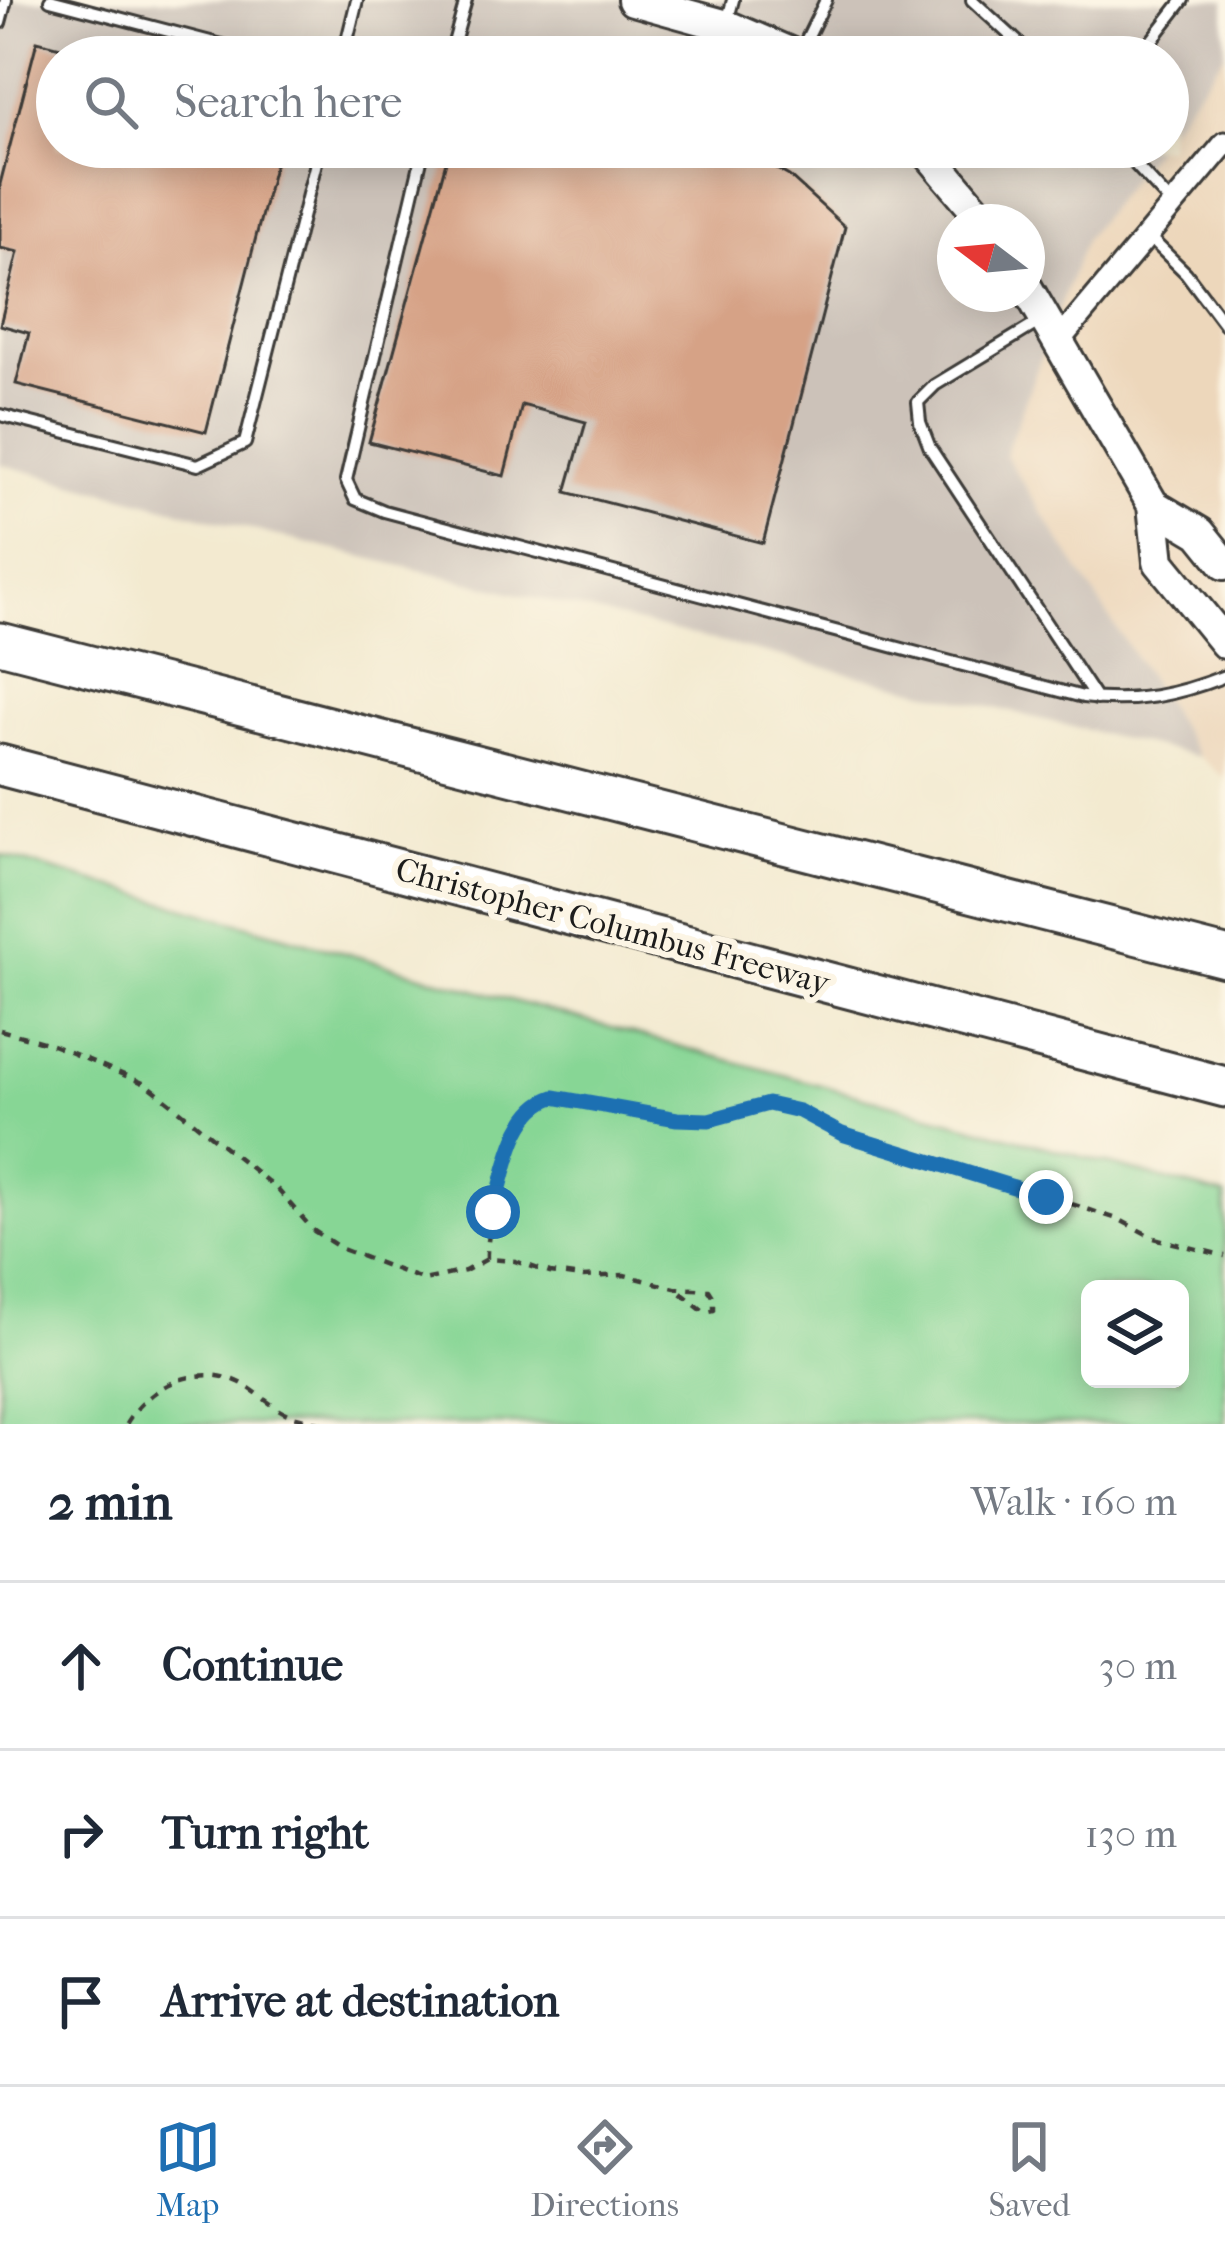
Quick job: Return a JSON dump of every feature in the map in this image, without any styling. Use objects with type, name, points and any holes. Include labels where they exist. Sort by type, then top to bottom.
[{"type":"highway","points":[[0,643],[1225,957]]},
{"type":"highway","name":"Christopher Columbus Freeway","points":[[0,765],[1225,1088]]},
{"type":"street","points":[[633,0],[730,13],[766,36]]},
{"type":"street","points":[[1051,330],[1147,235],[1225,143]]},
{"type":"street","points":[[941,168],[971,204]]},
{"type":"street","points":[[1040,312],[1153,505],[1159,562],[1225,643]]},
{"type":"street","points":[[1153,505],[1200,533],[1225,564]]},
{"type":"lane","points":[[0,23],[6,0]]},
{"type":"lane","points":[[50,0],[188,36]]},
{"type":"lane","points":[[348,36],[357,0]]},
{"type":"lane","points":[[456,36],[466,0]]},
{"type":"lane","points":[[809,36],[826,0]]},
{"type":"lane","points":[[972,0],[1011,36]]},
{"type":"lane","points":[[1155,36],[1183,0]]},
{"type":"lane","points":[[0,415],[198,465],[245,443],[315,168]]},
{"type":"lane","points":[[419,168],[346,480],[355,499],[384,511],[1096,699],[1125,702],[1168,696],[1225,676]]},
{"type":"lane","points":[[1138,168],[1171,203]]},
{"type":"lane","points":[[1147,235],[1186,273],[1225,325]]},
{"type":"lane","points":[[1051,330],[935,385],[918,403],[920,422],[930,448],[1096,699]]},
{"type":"path","points":[[0,1030],[50,1044],[148,1085],[277,1189],[314,1231],[342,1250],[424,1280],[465,1271],[488,1258],[550,1273],[624,1275],[675,1288],[709,1290],[714,1310],[705,1312],[675,1288]]},
{"type":"path","points":[[488,1258],[486,1241],[493,1212],[521,1127],[539,1102],[554,1097],[677,1119],[709,1120],[768,1104],[799,1111],[842,1134],[1097,1212],[1167,1242],[1225,1256]]},
{"type":"path","points":[[126,1424],[139,1402],[164,1385],[208,1374],[240,1383],[286,1414],[327,1424]]},
{"type":"shaded area","points":[[0,0],[1225,0],[1225,54],[1189,101],[1189,36],[36,36],[36,168],[1139,168],[1085,239],[1005,455],[1199,757],[273,535],[0,464]]},
{"type":"shaded area","points":[[1225,54],[1225,778],[1199,757],[1005,455],[1085,239],[1139,168],[1189,168],[1189,101]]},
{"type":"green space","points":[[0,855],[1225,1196],[1225,1424],[0,1424]]},
{"type":"building","points":[[36,45],[36,168],[274,168],[206,432],[16,384],[29,333],[0,325],[18,252],[0,248],[0,184]]},
{"type":"building","points":[[444,168],[775,168],[845,227],[763,543],[566,492],[586,422],[522,405],[504,476],[369,442]]},
{"type":"route","points":[[493,1212],[526,1116],[539,1102],[554,1097],[677,1119],[709,1120],[768,1104],[799,1111],[842,1134],[1046,1197]]}]
